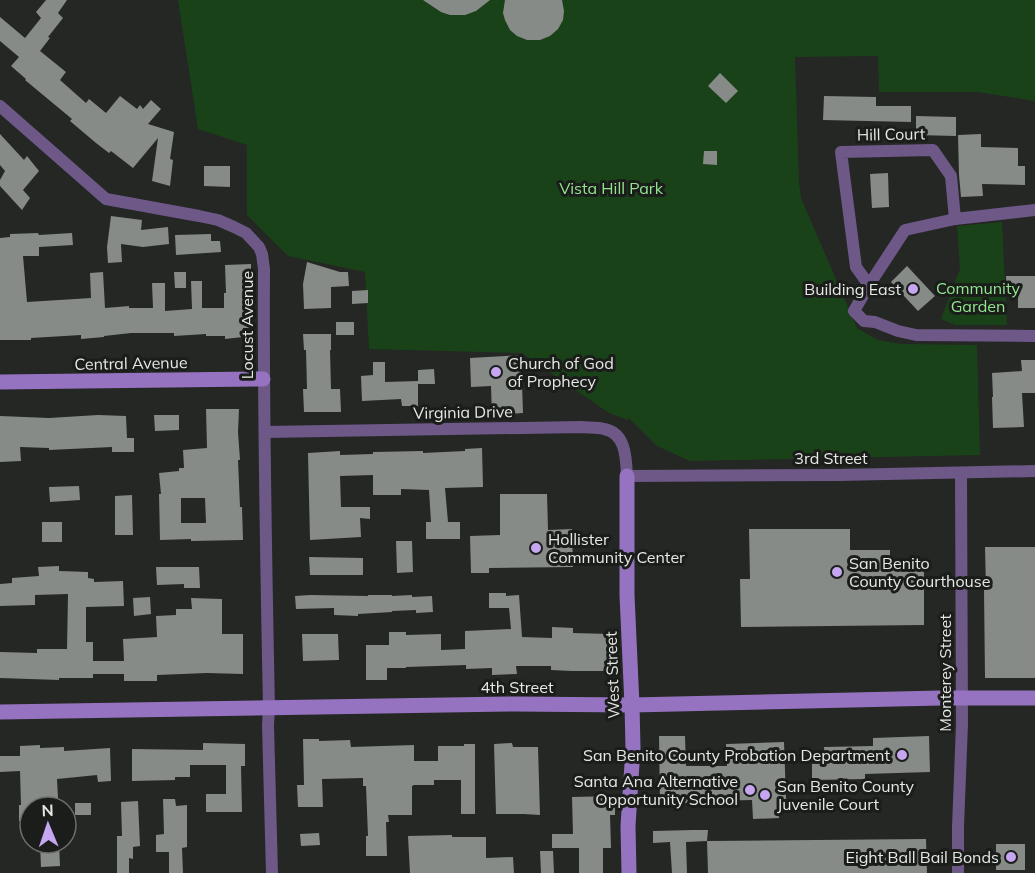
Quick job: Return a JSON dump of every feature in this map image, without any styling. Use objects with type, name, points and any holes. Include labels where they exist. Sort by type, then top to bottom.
[{"type":"main road","name":"Central Avenue","points":[[0,382],[263,379]]},
{"type":"main road","name":"West Street","points":[[627,476],[627,595],[633,748],[628,826],[629,873]]},
{"type":"main road","name":"4th Street","points":[[0,712],[1035,698]]},
{"type":"street","name":"Locust Avenue","points":[[0,106],[106,199],[218,220],[240,230],[254,241],[262,254],[272,873]]},
{"type":"street","name":"Hill Court","points":[[869,285],[856,267],[841,152],[933,150],[951,176],[955,219]]},
{"type":"street","points":[[1035,210],[955,219],[905,230],[854,311],[864,321],[875,322],[916,335],[1035,336]]},
{"type":"street","name":"Virginia Drive","points":[[265,432],[580,427],[604,429],[614,433],[621,440],[627,476]]},
{"type":"street","name":"3rd Street","points":[[627,476],[1035,471]]},
{"type":"street","name":"Monterey Street","points":[[958,873],[962,724],[961,473]]},
{"type":"green space","name":"Vista Hill Park","points":[[178,0],[1035,0],[1035,101],[977,92],[879,92],[878,56],[795,57],[801,198],[857,328],[878,340],[901,344],[977,345],[980,455],[690,461],[657,446],[628,417],[628,420],[609,413],[522,353],[369,349],[365,272],[288,256],[247,215],[247,145],[198,129]]},
{"type":"green space","name":"Community Garden","points":[[1002,222],[1007,325],[955,325],[941,319],[960,269],[957,226]]},
{"type":"building","points":[[46,0],[67,0],[58,13],[63,18],[40,51],[66,72],[60,80],[86,103],[89,99],[106,113],[120,96],[137,109],[140,105],[143,109],[151,100],[161,109],[148,124],[174,132],[170,159],[173,160],[170,186],[152,181],[158,138],[133,168],[96,143],[11,66],[19,57],[0,41],[0,17],[25,38],[41,18],[36,12]]},
{"type":"building","points":[[423,0],[490,0],[476,11],[465,15],[450,15]]},
{"type":"building","points":[[505,0],[562,0],[563,20],[550,36],[540,40],[527,40],[510,30],[503,13]]},
{"type":"building","points":[[720,73],[738,91],[726,103],[708,86]]},
{"type":"building","points":[[824,96],[876,97],[876,106],[911,106],[911,122],[823,120]]},
{"type":"building","points":[[916,116],[956,117],[956,136],[916,135]]},
{"type":"building","points":[[0,134],[24,160],[27,156],[39,171],[23,190],[30,198],[22,210],[0,186],[0,180],[5,171],[0,165]]},
{"type":"building","points":[[981,134],[981,147],[1018,148],[1018,166],[1025,166],[1025,185],[982,184],[983,196],[961,197],[958,135]]},
{"type":"building","points":[[704,151],[717,151],[717,165],[703,164]]},
{"type":"building","points":[[204,166],[230,166],[230,187],[204,186]]},
{"type":"building","points":[[888,173],[889,207],[872,208],[870,174]]},
{"type":"building","points":[[111,216],[142,220],[141,230],[168,227],[169,244],[143,247],[121,244],[122,262],[108,263],[107,247]]},
{"type":"building","points":[[38,233],[39,235],[72,233],[73,245],[39,247],[39,256],[23,256],[27,302],[91,298],[90,273],[103,272],[105,308],[129,306],[129,308],[153,308],[152,283],[165,283],[165,311],[192,309],[191,281],[202,281],[202,308],[224,308],[225,265],[251,264],[252,328],[243,328],[243,337],[225,339],[225,336],[206,336],[206,334],[174,336],[174,333],[131,333],[81,339],[81,335],[31,338],[31,340],[0,340],[0,238],[10,237],[10,234]]},
{"type":"building","points":[[211,234],[211,241],[220,241],[221,252],[176,255],[175,235]]},
{"type":"building","points":[[307,262],[340,272],[348,272],[349,286],[331,287],[331,308],[304,309],[303,284]]},
{"type":"building","name":"Building East","points":[[907,266],[935,296],[918,311],[891,282]]},
{"type":"building","points":[[174,272],[186,272],[186,288],[175,288]]},
{"type":"building","points":[[1006,276],[1035,276],[1035,308],[1018,308],[1018,295],[1007,295]]},
{"type":"building","points":[[368,290],[368,303],[352,304],[352,291]]},
{"type":"building","points":[[336,322],[354,322],[354,335],[336,335]]},
{"type":"building","points":[[303,334],[331,334],[331,389],[340,389],[341,412],[304,412],[303,389],[307,389],[306,350],[304,350]]},
{"type":"building","name":"Church of God of Prophecy","points":[[521,355],[523,413],[492,415],[491,386],[471,387],[470,358]]},
{"type":"building","points":[[1021,360],[1035,360],[1035,393],[1022,393],[1024,427],[993,428],[992,373],[1022,371]]},
{"type":"building","points":[[373,362],[385,362],[385,382],[418,381],[418,406],[402,406],[401,399],[362,401],[361,376],[373,375]]},
{"type":"building","points":[[434,369],[435,384],[418,384],[418,370]]},
{"type":"building","points":[[206,409],[239,409],[240,460],[238,460],[243,540],[160,540],[159,473],[179,471],[179,468],[184,468],[183,450],[207,448]],"holes":[[[181,498],[205,498],[206,523],[181,523]]]},
{"type":"building","points":[[154,415],[179,415],[179,430],[155,431]]},
{"type":"building","points":[[0,416],[49,418],[126,416],[127,438],[134,438],[134,452],[112,452],[112,447],[49,450],[49,448],[20,447],[21,461],[0,462]]},
{"type":"building","points":[[482,448],[483,487],[445,488],[448,522],[460,522],[460,539],[426,539],[426,522],[431,522],[429,490],[401,489],[401,495],[373,495],[373,475],[340,476],[341,507],[370,507],[370,519],[360,518],[361,537],[310,540],[308,453],[340,451],[340,455],[423,451],[423,453]]},
{"type":"building","points":[[79,486],[80,500],[50,502],[49,487]]},
{"type":"building","name":"Hollister Community Center","points":[[500,494],[547,494],[548,530],[572,529],[573,567],[489,568],[489,573],[471,573],[470,536],[500,535]]},
{"type":"building","points":[[132,495],[133,535],[115,535],[115,496]]},
{"type":"building","points":[[42,522],[62,522],[62,542],[42,542]]},
{"type":"building","name":"San Benito County Courthouse","points":[[749,529],[850,529],[850,550],[890,550],[890,566],[924,565],[924,625],[741,627],[740,579],[750,579]]},
{"type":"building","points":[[396,541],[412,541],[413,572],[397,573]]},
{"type":"building","points":[[985,547],[1035,547],[1035,678],[985,678]]},
{"type":"building","points":[[309,557],[363,558],[363,575],[310,575]]},
{"type":"building","points":[[59,566],[59,571],[88,572],[88,578],[94,579],[94,582],[123,581],[124,606],[86,607],[86,642],[93,642],[93,661],[124,661],[123,639],[157,637],[156,616],[176,615],[176,609],[192,609],[191,598],[222,599],[222,634],[243,634],[243,674],[157,675],[157,681],[124,681],[124,674],[93,674],[93,678],[59,678],[59,680],[0,678],[0,652],[37,653],[37,649],[67,649],[68,594],[35,595],[35,605],[0,606],[0,584],[12,583],[12,578],[39,576],[38,567]]},
{"type":"building","points":[[156,567],[199,567],[200,588],[184,588],[184,584],[157,585]]},
{"type":"building","points":[[489,593],[506,593],[506,596],[519,595],[522,637],[552,638],[552,627],[573,628],[573,633],[611,634],[611,671],[551,670],[551,666],[516,666],[517,674],[492,675],[492,668],[466,669],[466,665],[406,667],[387,668],[387,680],[366,680],[366,645],[389,645],[389,632],[406,632],[406,635],[441,634],[441,650],[465,649],[465,631],[511,629],[509,608],[489,608]]},
{"type":"building","points":[[295,596],[432,596],[433,612],[392,611],[358,614],[358,616],[334,615],[334,608],[296,609]]},
{"type":"building","points":[[150,597],[151,614],[134,616],[133,598]]},
{"type":"building","points":[[302,634],[338,634],[339,660],[303,661]]},
{"type":"building","points":[[659,736],[685,736],[686,766],[727,766],[726,744],[784,742],[786,799],[778,799],[779,818],[753,819],[752,800],[660,803]]},
{"type":"building","points":[[929,736],[930,772],[865,774],[865,779],[812,780],[812,764],[825,763],[824,747],[873,746],[873,738]]},
{"type":"building","points":[[303,739],[350,740],[351,747],[414,745],[414,761],[438,761],[438,746],[475,744],[475,814],[461,814],[461,780],[434,780],[434,785],[414,785],[412,786],[412,815],[388,815],[389,822],[386,822],[387,856],[366,856],[366,836],[368,836],[366,786],[363,786],[363,778],[322,779],[323,807],[298,807],[297,785],[304,785]]},
{"type":"building","points":[[203,743],[245,744],[245,766],[241,766],[242,812],[206,812],[206,794],[226,794],[226,765],[190,765],[190,777],[175,777],[175,780],[132,781],[132,749],[203,750]]},
{"type":"building","points":[[512,743],[513,747],[538,747],[540,815],[496,814],[494,744]]},
{"type":"building","points":[[20,746],[64,747],[64,751],[110,748],[111,781],[98,782],[97,775],[57,779],[58,795],[21,795],[20,771],[0,772],[0,756],[20,756]]},
{"type":"building","points":[[615,796],[615,815],[610,815],[611,848],[603,848],[603,873],[579,873],[579,848],[552,848],[552,834],[573,834],[572,797]]},
{"type":"building","points":[[163,799],[175,799],[176,806],[187,805],[187,847],[182,848],[183,873],[169,873],[169,852],[156,852],[156,835],[164,834]]},
{"type":"building","points":[[138,801],[140,846],[133,847],[133,859],[129,858],[129,873],[117,873],[117,836],[122,836],[121,802]]},
{"type":"building","points":[[78,803],[91,803],[91,815],[78,815]]},
{"type":"building","points":[[708,830],[707,841],[686,842],[687,873],[672,873],[670,842],[653,843],[653,831]]},
{"type":"building","points":[[319,833],[320,845],[301,846],[300,834]]},
{"type":"building","points":[[452,835],[452,837],[486,837],[486,858],[513,857],[514,873],[410,873],[408,836]]},
{"type":"building","points":[[926,839],[927,873],[708,873],[707,841]]},
{"type":"building","name":"Eight Ball Bail Bonds","points":[[996,844],[1025,844],[1025,870],[996,870]]},
{"type":"building","points":[[540,851],[553,851],[554,873],[541,873]]},
{"type":"building","points":[[40,855],[60,855],[60,866],[41,867]]},
{"type":"place","name":"Building East","points":[[913,289]]},
{"type":"place","name":"Church of God of Prophecy","points":[[496,372]]},
{"type":"place","name":"Hollister Community Center","points":[[536,548]]},
{"type":"place","name":"San Benito County Courthouse","points":[[837,572]]},
{"type":"place","name":"San Benito County Probation Department","points":[[902,755]]},
{"type":"place","name":"Santa Ana Alternative Opportunity School","points":[[750,790]]},
{"type":"place","name":"San Benito County Juvenile Court","points":[[765,795]]},
{"type":"place","name":"Eight Ball Bail Bonds","points":[[1011,857]]}]
